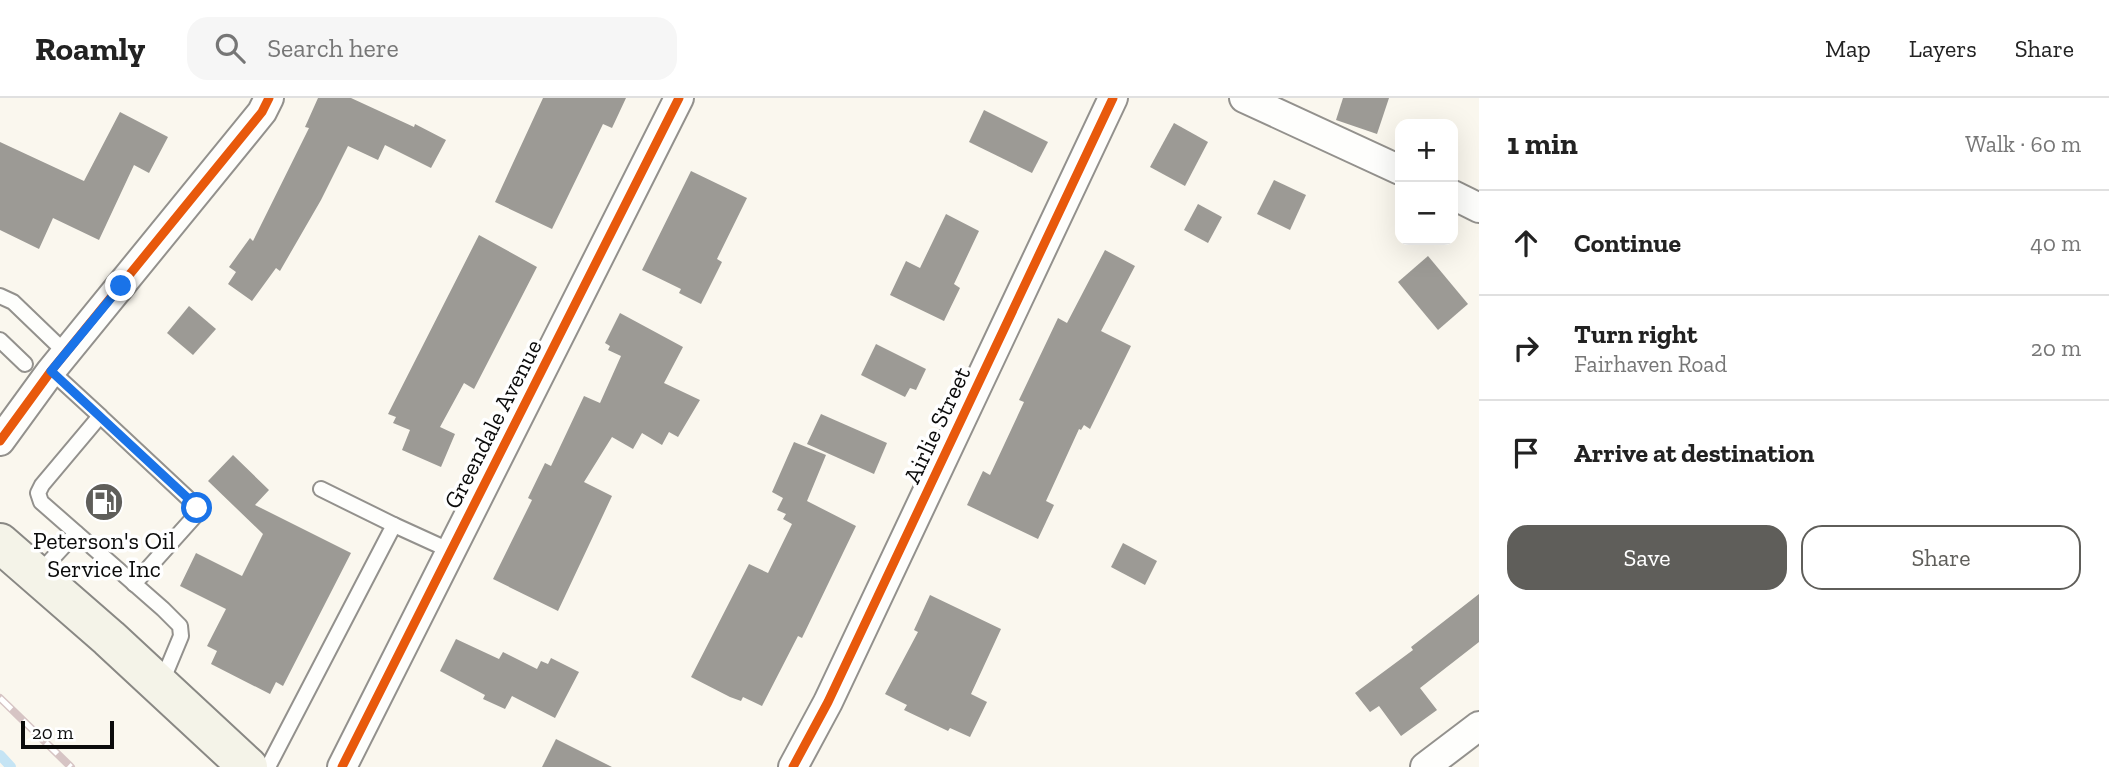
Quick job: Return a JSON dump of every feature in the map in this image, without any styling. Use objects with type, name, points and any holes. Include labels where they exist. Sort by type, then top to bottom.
[{"type":"main road","points":[[0,543],[250,766]]},
{"type":"street","points":[[0,441],[47,363],[262,112],[269,98]]},
{"type":"street","name":"Greendale Avenue","points":[[342,767],[679,98]]},
{"type":"street","name":"Airlie Street","points":[[793,767],[828,702],[1113,98]]},
{"type":"street","points":[[1244,98],[1395,168]]},
{"type":"street","points":[[1458,198],[1479,208]]},
{"type":"street","points":[[1425,767],[1479,726]]},
{"type":"lane","points":[[0,296],[13,302],[47,363],[197,508],[195,516],[134,584]]},
{"type":"lane","points":[[0,340],[47,363]]},
{"type":"lane","points":[[100,416],[38,493],[41,502],[180,626],[181,636],[160,685]]},
{"type":"lane","points":[[321,489],[450,551]]},
{"type":"lane","points":[[250,766],[394,525]]},
{"type":"lane","points":[[36,576],[76,533]]},
{"type":"building","points":[[318,98],[351,98],[446,140],[431,168],[385,145],[378,160],[348,146],[280,271],[276,268],[252,301],[228,284],[236,272],[229,267],[250,238],[253,241],[309,128],[305,127]]},
{"type":"building","points":[[543,98],[626,98],[612,128],[603,124],[552,229],[495,202]]},
{"type":"building","points":[[1343,98],[1389,98],[1377,134],[1336,120]]},
{"type":"building","points":[[984,110],[1048,142],[1032,173],[969,142]]},
{"type":"building","points":[[120,112],[168,137],[149,173],[134,165],[99,240],[53,218],[39,249],[0,230],[0,142],[84,181]]},
{"type":"building","points":[[1174,123],[1208,142],[1185,186],[1150,167]]},
{"type":"building","points":[[691,171],[747,198],[717,259],[722,262],[701,304],[679,293],[681,289],[642,270]]},
{"type":"building","points":[[1274,180],[1306,195],[1290,230],[1257,214]]},
{"type":"building","points":[[1198,204],[1222,217],[1208,243],[1184,230]]},
{"type":"building","points":[[946,214],[979,231],[954,284],[960,288],[944,321],[890,295],[906,261],[920,268]]},
{"type":"building","points":[[479,235],[537,267],[474,389],[464,383],[440,427],[455,434],[441,467],[402,450],[410,430],[393,423],[396,417],[388,414]]},
{"type":"building","points":[[1105,250],[1135,266],[1101,331],[1131,346],[1090,429],[1084,425],[1079,429],[1046,501],[1054,505],[1038,539],[967,505],[983,471],[990,475],[1024,402],[1019,400],[1058,318],[1067,323]]},
{"type":"building","points":[[1428,256],[1468,304],[1438,330],[1398,282]]},
{"type":"building","points":[[189,306],[216,329],[193,355],[167,333]]},
{"type":"building","points":[[620,313],[683,347],[664,383],[700,400],[678,437],[669,432],[662,445],[642,433],[633,449],[612,437],[584,482],[612,496],[558,611],[493,579],[532,500],[528,498],[545,463],[551,466],[584,396],[600,403],[621,356],[608,350],[610,346],[605,343]]},
{"type":"building","points":[[876,344],[926,369],[916,390],[910,388],[905,397],[861,375]]},
{"type":"building","points":[[821,414],[887,443],[874,474],[807,444]]},
{"type":"building","points":[[794,442],[826,455],[807,501],[856,526],[802,638],[798,636],[762,706],[743,697],[741,701],[730,697],[691,677],[749,564],[768,573],[792,524],[783,519],[786,514],[777,510],[783,498],[772,492]]},
{"type":"building","points":[[233,455],[269,490],[255,505],[351,553],[283,686],[276,682],[270,694],[211,664],[217,651],[207,646],[226,609],[180,586],[196,553],[242,576],[263,534],[208,481]]},
{"type":"building","points":[[1123,543],[1157,561],[1145,585],[1111,567]]},
{"type":"building","points":[[1479,594],[1479,642],[1420,688],[1437,710],[1401,736],[1379,706],[1370,712],[1355,693],[1413,650],[1411,647]]},
{"type":"building","points":[[930,595],[1001,629],[971,694],[987,702],[970,737],[950,728],[948,731],[904,710],[907,705],[885,694],[918,632],[914,630]]},
{"type":"building","points":[[456,639],[499,659],[503,652],[537,669],[541,661],[548,664],[551,658],[579,672],[555,718],[512,696],[505,709],[483,699],[485,695],[440,671]]},
{"type":"building","points":[[556,739],[612,767],[542,767]]},
{"type":"waterway","points":[[0,755],[11,767]]},
{"type":"railway","points":[[0,698],[71,767]]},
{"type":"cycle path","points":[[0,441],[51,371],[262,112],[269,98]]},
{"type":"cycle path","points":[[342,767],[679,98]]},
{"type":"cycle path","points":[[793,767],[828,702],[1113,98]]},
{"type":"place","name":"Peterson's Oil Service Inc","points":[[104,502]]},
{"type":"route","points":[[121,286],[51,371],[197,508]]}]
